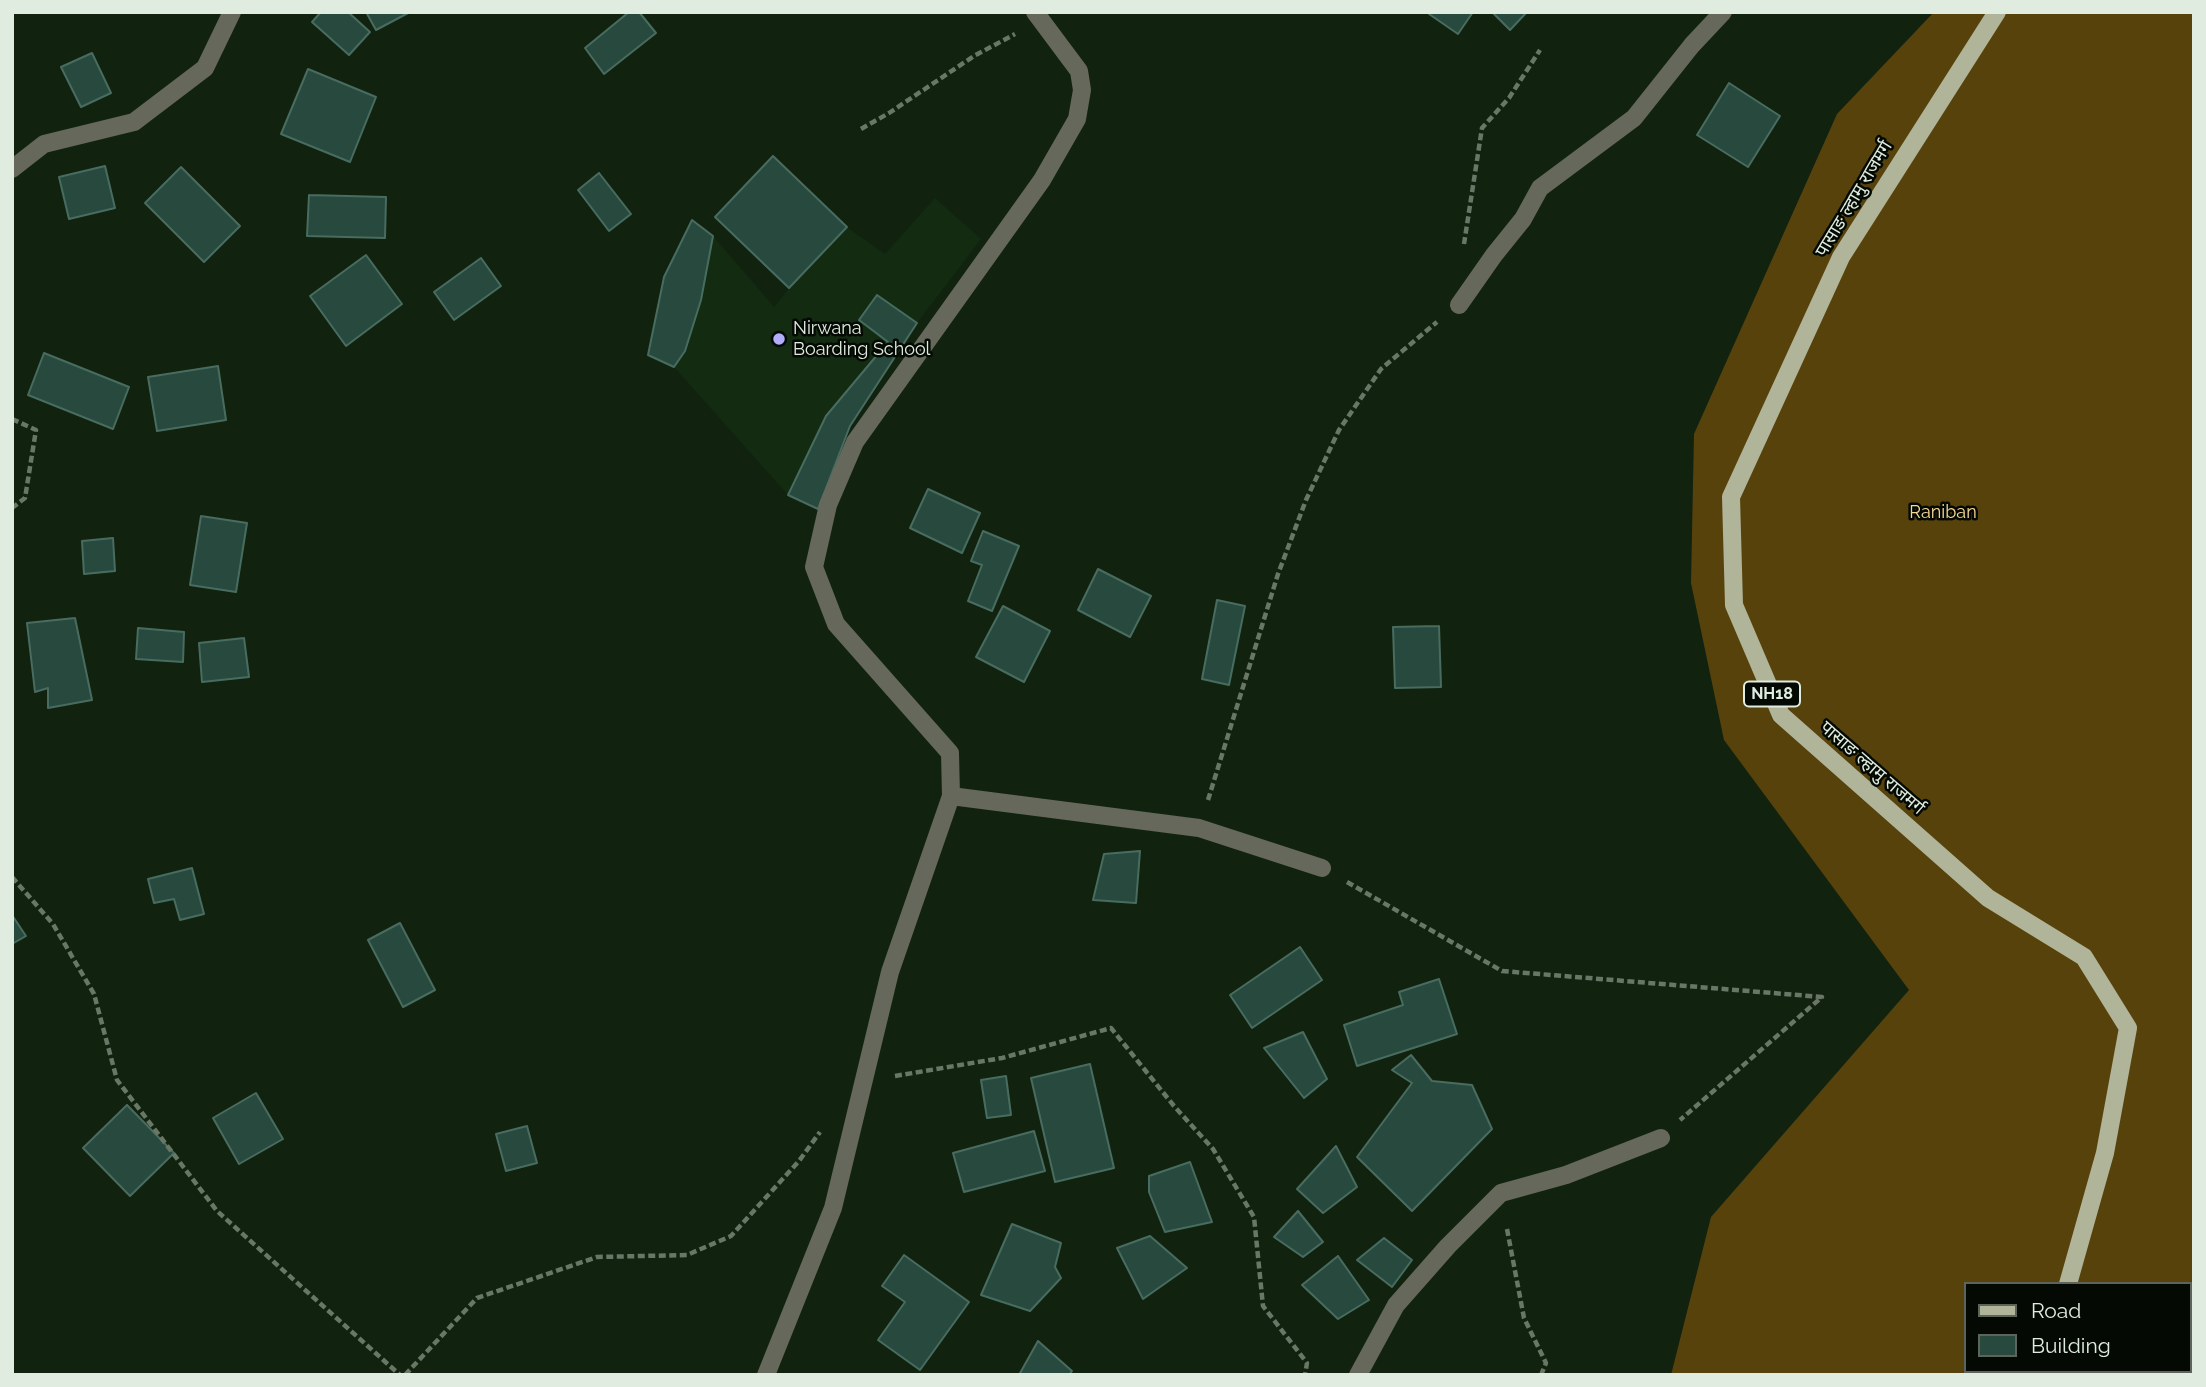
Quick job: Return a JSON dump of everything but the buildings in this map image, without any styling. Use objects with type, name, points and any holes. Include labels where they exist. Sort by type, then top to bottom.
[{"type":"main road","name":"पासाङ ल्हामु राजमर्ग","points":[[1997,12],[1840,257],[1731,497],[1734,605],[1781,715],[1987,898],[2084,957],[2128,1028],[2105,1153],[2069,1282]]},
{"type":"street","points":[[12,169],[44,144],[134,122],[205,68],[232,12]]},
{"type":"street","points":[[1459,305],[1523,219],[1541,188],[1634,118],[1723,12]]},
{"type":"street","points":[[766,1375],[834,1208],[890,972],[951,796],[950,753],[836,624],[814,567],[828,505],[855,442],[1042,180],[1077,119],[1082,90],[1079,71],[1037,16]]},
{"type":"street","points":[[951,796],[1199,828],[1322,868]]},
{"type":"street","points":[[1358,1375],[1396,1305],[1501,1193],[1566,1175],[1661,1138]]},
{"type":"path","points":[[861,129],[1037,16]]},
{"type":"path","points":[[1464,247],[1482,128],[1508,98],[1540,50]]},
{"type":"path","points":[[1199,828],[1278,574],[1306,500],[1339,430],[1381,369],[1459,305]]},
{"type":"path","points":[[12,419],[36,430],[25,498],[12,508]]},
{"type":"path","points":[[1322,868],[1502,971],[1822,997],[1661,1138]]},
{"type":"path","points":[[12,877],[53,924],[94,995],[117,1080],[217,1211],[402,1375],[477,1298],[597,1257],[687,1255],[731,1236],[799,1161],[826,1124]]},
{"type":"path","points":[[862,1081],[1002,1058],[1111,1028],[1174,1106],[1213,1149],[1254,1217],[1263,1306],[1307,1363],[1305,1375]]},
{"type":"path","points":[[1501,1193],[1524,1318],[1546,1363],[1541,1375]]},
{"type":"shaded area","name":"Nirwana Boarding School","points":[[935,198],[981,239],[917,323],[850,426],[818,509],[788,495],[674,367],[648,355],[664,277],[692,220],[713,236],[774,307],[841,223],[885,254]]},
{"type":"green space","name":"Raniban","points":[[1934,12],[2194,12],[2194,1375],[1671,1375],[1711,1217],[1909,990],[1724,740],[1691,583],[1694,434],[1837,114]]},
{"type":"place","name":"Nirwana Boarding School","points":[[779,339]]}]
